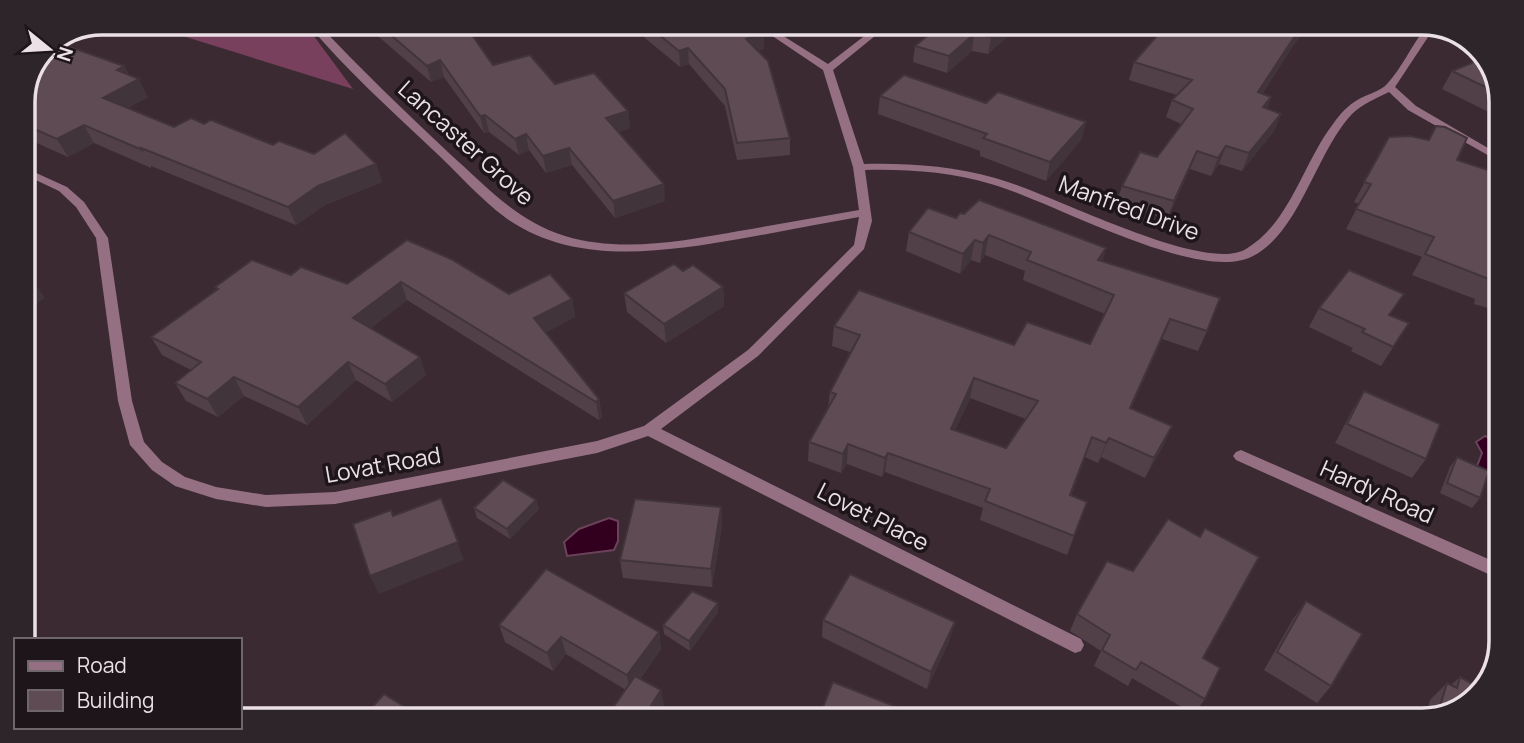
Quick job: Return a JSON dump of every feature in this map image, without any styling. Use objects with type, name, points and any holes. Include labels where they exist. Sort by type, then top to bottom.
[{"type":"street","name":"Lancaster Grove","points":[[324,35],[391,104],[491,199],[529,228],[552,237],[596,247],[674,247],[864,212]]},
{"type":"street","points":[[775,35],[828,69],[859,167],[864,212]]},
{"type":"street","points":[[828,69],[873,35]]},
{"type":"street","points":[[1424,35],[1390,87],[1412,108],[1489,153]]},
{"type":"street","name":"Manfred Drive","points":[[859,167],[914,167],[983,179],[1011,186],[1168,247],[1196,256],[1230,259],[1245,256],[1258,247],[1283,217],[1336,126],[1351,109],[1390,87]]},
{"type":"street","name":"Lovat Road","points":[[35,176],[63,189],[80,205],[102,238],[125,401],[137,445],[157,466],[180,482],[216,493],[266,501],[335,498],[597,447],[649,429],[753,353],[811,297],[860,246],[866,232],[864,212]]},
{"type":"street","name":"Lovet Place","points":[[649,429],[1075,645]]},
{"type":"street","name":"Hardy Road","points":[[1241,456],[1489,567]]},
{"type":"shaded area","points":[[180,35],[313,35],[353,89]]},
{"type":"shaded area","points":[[1485,436],[1489,437],[1489,475],[1476,469],[1482,453],[1476,442]]},
{"type":"shaded area","points":[[609,518],[618,521],[618,541],[614,550],[567,556],[564,542],[579,529]]},
{"type":"building","points":[[391,35],[472,35],[493,65],[530,55],[555,84],[594,73],[628,111],[606,118],[664,184],[613,201],[569,148],[543,156],[526,134],[515,139],[485,115],[480,116],[440,60],[427,66]]},
{"type":"building","points":[[659,35],[758,35],[746,39],[768,61],[790,138],[737,143],[725,89],[688,48],[679,51]]},
{"type":"building","points":[[928,35],[973,35],[949,56],[915,46]]},
{"type":"building","points":[[1158,35],[1296,35],[1258,92],[1271,97],[1263,107],[1281,114],[1249,153],[1226,146],[1218,158],[1197,151],[1174,201],[1122,186],[1140,152],[1157,157],[1193,109],[1172,100],[1192,80],[1134,62]]},
{"type":"building","points":[[67,46],[124,66],[117,70],[139,79],[103,98],[174,127],[191,118],[204,124],[211,120],[273,145],[279,141],[314,154],[345,133],[376,164],[318,186],[288,207],[84,125],[57,139],[35,129],[35,98],[37,85],[49,61]]},
{"type":"building","points":[[1474,60],[1478,65],[1488,88],[1452,71]]},
{"type":"building","points":[[904,75],[986,103],[998,92],[1086,122],[1050,162],[983,138],[987,134],[880,96]]},
{"type":"building","points":[[1436,126],[1445,127],[1467,138],[1457,160],[1489,170],[1489,279],[1425,254],[1434,237],[1356,209],[1371,184],[1364,182],[1389,137],[1410,136],[1429,140]]},
{"type":"building","points":[[979,200],[1106,248],[1098,260],[1220,298],[1207,331],[1170,319],[1130,408],[1172,426],[1154,458],[1109,438],[1106,443],[1092,437],[1070,495],[1087,502],[1074,536],[985,501],[990,489],[888,453],[885,458],[848,444],[843,454],[809,442],[836,394],[830,392],[860,335],[834,326],[859,290],[1014,345],[1027,322],[1090,344],[1114,295],[1027,260],[1031,252],[989,235],[983,243],[975,240],[963,254],[909,232],[928,208],[956,218],[960,213],[964,214]],"holes":[[[974,378],[1038,401],[1006,448],[951,429]]]},
{"type":"building","points":[[407,240],[451,259],[509,294],[550,274],[572,299],[534,318],[599,399],[596,402],[401,282],[353,318],[420,357],[385,384],[348,362],[298,407],[234,377],[207,399],[175,383],[201,362],[151,337],[218,289],[215,287],[252,260],[291,275],[301,267],[347,284]]},
{"type":"building","points":[[674,264],[683,271],[693,265],[723,287],[664,324],[624,293]]},
{"type":"building","points":[[1349,270],[1404,294],[1389,315],[1409,323],[1393,347],[1362,332],[1365,329],[1319,308]]},
{"type":"building","points":[[1364,391],[1440,424],[1426,459],[1347,424]]},
{"type":"building","points":[[1457,457],[1489,471],[1480,498],[1447,483]]},
{"type":"building","points":[[503,480],[536,500],[507,529],[474,508]]},
{"type":"building","points":[[441,498],[458,542],[370,576],[353,524],[391,510],[393,516]]},
{"type":"building","points":[[635,499],[721,507],[711,569],[620,560]]},
{"type":"building","points":[[1168,519],[1200,537],[1205,528],[1259,557],[1203,658],[1220,668],[1205,699],[1141,662],[1136,670],[1102,650],[1110,635],[1077,614],[1107,561],[1133,571]]},
{"type":"building","points":[[546,569],[659,632],[627,675],[561,637],[547,653],[499,625]]},
{"type":"building","points":[[850,574],[955,622],[931,672],[823,620]]},
{"type":"building","points":[[692,591],[718,603],[689,641],[663,625]]},
{"type":"building","points":[[1306,601],[1362,634],[1331,686],[1277,652]]},
{"type":"building","points":[[635,676],[661,690],[650,708],[613,708]]},
{"type":"building","points":[[1460,677],[1473,684],[1463,694],[1440,706],[1447,683],[1457,688]]},
{"type":"building","points":[[833,682],[899,708],[823,708]]},
{"type":"building","points":[[384,694],[406,708],[371,708]]}]
